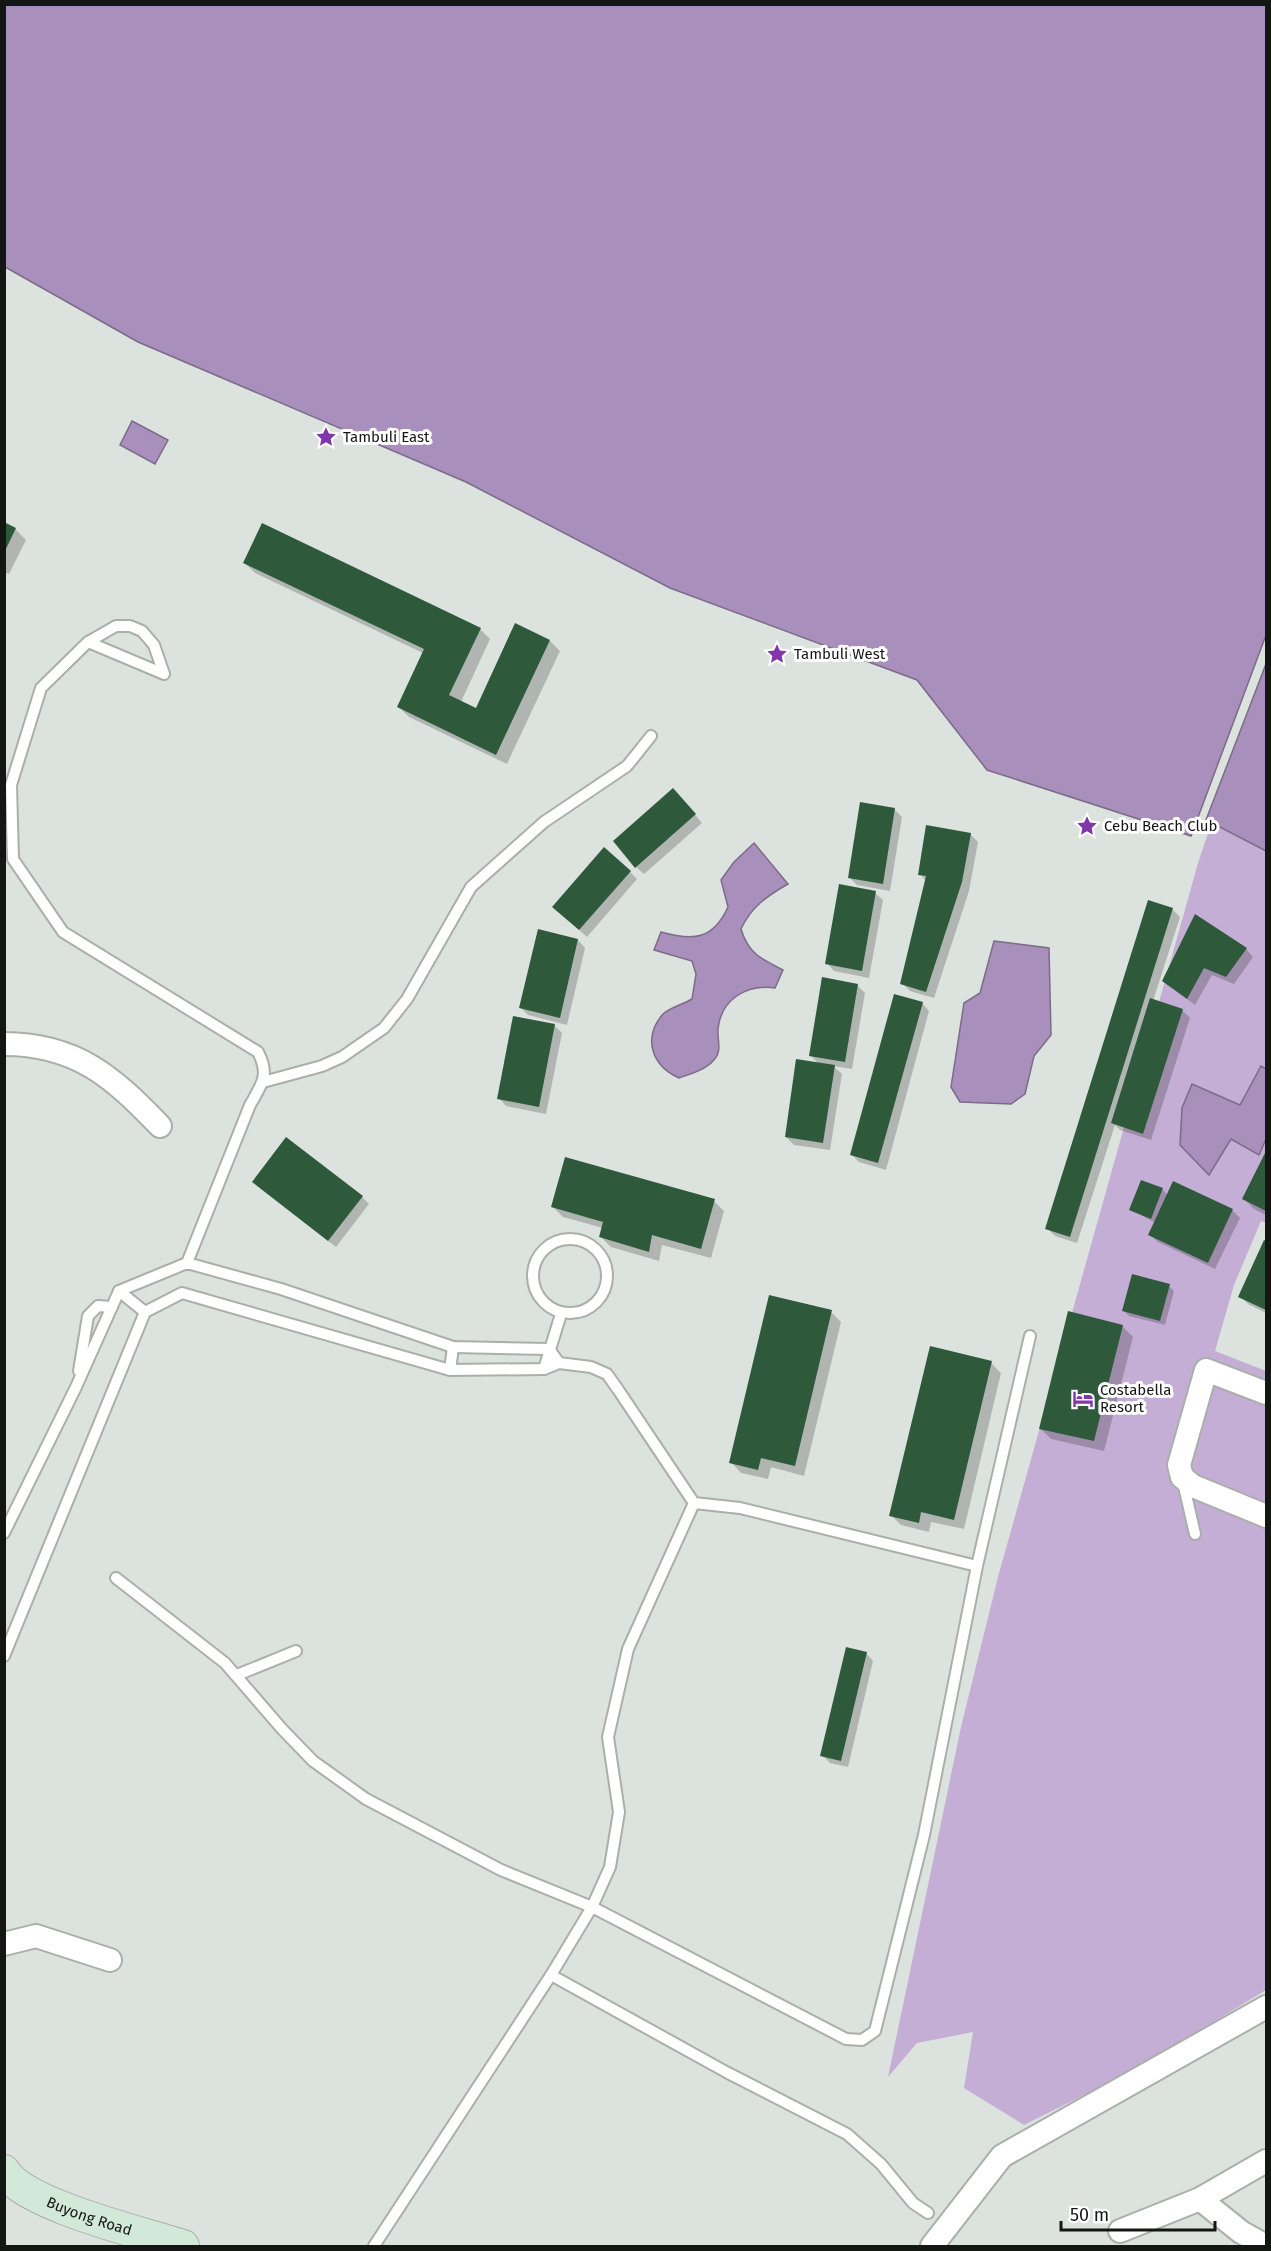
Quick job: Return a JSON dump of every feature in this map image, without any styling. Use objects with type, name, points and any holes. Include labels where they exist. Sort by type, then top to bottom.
[{"type":"street","points":[[4,1044],[23,1044],[81,1058],[130,1094],[160,1126]]},
{"type":"street","points":[[1266,1393],[1206,1370],[1179,1465],[1182,1477],[1193,1486],[1266,1516]]},
{"type":"street","points":[[4,1944],[36,1936],[110,1960]]},
{"type":"street","points":[[932,2247],[1002,2156],[1266,2007]]},
{"type":"street","points":[[1119,2231],[1200,2199],[1266,2162]]},
{"type":"street","name":"Buyong Road","points":[[6,2176],[33,2196],[183,2247]]},
{"type":"street","points":[[1200,2199],[1240,2232],[1266,2247]]},
{"type":"lane","points":[[13,859],[11,785],[41,688],[88,642],[116,626],[129,626],[142,631],[154,645],[164,674],[88,642]]},
{"type":"lane","points":[[263,1082],[322,1066],[342,1057],[384,1028],[407,999],[471,887],[544,822],[627,766],[651,736]]},
{"type":"lane","points":[[4,849],[63,932],[258,1052],[265,1065],[263,1082],[250,1105],[187,1263]]},
{"type":"lane","points":[[566,1239],[591,1245],[607,1266],[605,1292],[587,1311],[561,1314],[540,1299],[532,1274],[543,1250],[566,1239]]},
{"type":"lane","points":[[4,1533],[76,1387],[119,1291],[187,1263],[280,1290],[453,1347],[549,1349]]},
{"type":"lane","points":[[119,1291],[146,1312]]},
{"type":"lane","points":[[4,1656],[146,1312],[182,1293],[450,1370],[544,1369],[559,1363],[591,1367],[607,1374],[694,1503],[740,1508],[977,1566]]},
{"type":"lane","points":[[76,1387],[88,1316],[98,1306],[112,1307]]},
{"type":"lane","points":[[544,1369],[561,1314]]},
{"type":"lane","points":[[116,1578],[205,1646],[237,1676],[313,1761],[366,1799],[501,1870],[592,1907],[846,2039],[862,2040],[875,2031],[924,1835],[977,1566],[1030,1336]]},
{"type":"lane","points":[[450,1370],[453,1347]]},
{"type":"lane","points":[[486,1371],[490,1349]]},
{"type":"lane","points":[[549,1349],[559,1363]]},
{"type":"lane","points":[[1182,1477],[1195,1534]]},
{"type":"lane","points":[[374,2247],[551,1975],[592,1907],[610,1868],[619,1812],[608,1737],[628,1649],[694,1503]]},
{"type":"lane","points":[[237,1676],[296,1651]]},
{"type":"lane","points":[[551,1975],[728,2073],[847,2134],[881,2164],[913,2203],[928,2213]]},
{"type":"shaded area","points":[[5,4],[1266,5],[1266,635],[1191,836],[987,770],[917,680],[670,588],[466,482],[138,342],[5,267]]},
{"type":"shaded area","points":[[132,421],[168,440],[155,464],[120,445]]},
{"type":"shaded area","points":[[1266,661],[1266,1223],[1261,1221],[1234,1285],[1215,1351],[1266,1371],[1266,1990],[1138,2068],[1024,2125],[964,2088],[973,2032],[917,2043],[888,2077],[961,1727],[998,1577],[1198,863]]},
{"type":"shaded area","points":[[1266,664],[1266,851],[1206,820]]},
{"type":"shaded area","points":[[754,843],[788,884],[760,903],[741,929],[747,944],[756,954],[783,970],[775,988],[755,988],[745,991],[730,1002],[720,1018],[719,1050],[716,1057],[702,1069],[679,1078],[670,1073],[657,1059],[653,1050],[653,1032],[663,1014],[692,999],[696,974],[692,961],[654,950],[661,932],[692,937],[709,932],[716,926],[728,907],[721,880],[734,862]]},
{"type":"shaded area","points":[[994,941],[1049,948],[1051,1035],[1034,1056],[1025,1094],[1011,1104],[960,1102],[951,1087],[964,1003],[980,993]]},
{"type":"shaded area","points":[[1261,1066],[1266,1069],[1266,1139],[1259,1155],[1231,1139],[1209,1175],[1180,1145],[1182,1108],[1192,1084],[1240,1105]]},
{"type":"building","points":[[4,522],[16,528],[4,553]]},
{"type":"building","points":[[262,523],[481,628],[449,695],[476,708],[515,623],[550,640],[496,755],[397,707],[424,649],[243,563]]},
{"type":"building","points":[[673,788],[696,814],[635,868],[613,841]]},
{"type":"building","points":[[860,802],[895,808],[883,884],[848,878]]},
{"type":"building","points":[[926,825],[971,833],[962,882],[926,992],[900,984],[926,876],[918,875]]},
{"type":"building","points":[[604,847],[631,871],[579,930],[552,907]]},
{"type":"building","points":[[839,884],[876,891],[862,971],[825,964]]},
{"type":"building","points":[[1148,900],[1173,908],[1070,1237],[1045,1229]]},
{"type":"building","points":[[1195,914],[1247,948],[1226,977],[1204,968],[1187,999],[1162,981]]},
{"type":"building","points":[[538,929],[578,939],[560,1018],[519,1008]]},
{"type":"building","points":[[822,977],[858,984],[845,1062],[809,1056]]},
{"type":"building","points":[[894,994],[923,1002],[878,1163],[850,1155]]},
{"type":"building","points":[[1150,998],[1183,1009],[1143,1134],[1111,1123]]},
{"type":"building","points":[[513,1016],[555,1024],[539,1107],[497,1099]]},
{"type":"building","points":[[796,1059],[835,1065],[823,1143],[785,1137]]},
{"type":"building","points":[[286,1137],[363,1196],[328,1241],[252,1182]]},
{"type":"building","points":[[1266,1151],[1266,1211],[1242,1199]]},
{"type":"building","points":[[565,1157],[715,1199],[701,1249],[652,1235],[649,1252],[599,1237],[603,1222],[551,1207]]},
{"type":"building","points":[[1141,1180],[1163,1188],[1151,1219],[1129,1210]]},
{"type":"building","points":[[1173,1181],[1233,1209],[1208,1263],[1148,1235]]},
{"type":"building","points":[[1264,1240],[1266,1241],[1266,1310],[1238,1297]]},
{"type":"building","points":[[1132,1274],[1170,1284],[1160,1321],[1122,1311]]},
{"type":"building","points":[[769,1295],[832,1310],[795,1466],[761,1458],[758,1470],[729,1463]]},
{"type":"building","points":[[1068,1311],[1123,1325],[1094,1441],[1039,1429]]},
{"type":"building","points":[[930,1346],[992,1361],[954,1520],[921,1512],[919,1523],[889,1516]]},
{"type":"building","points":[[846,1647],[867,1652],[841,1761],[820,1756]]},
{"type":"place","name":"Tambuli East","points":[[326,437]]},
{"type":"place","name":"Tambuli West","points":[[777,654]]},
{"type":"place","name":"Cebu Beach Club","points":[[1087,826]]},
{"type":"place","name":"Costabella Resort","points":[[1083,1399]]}]
